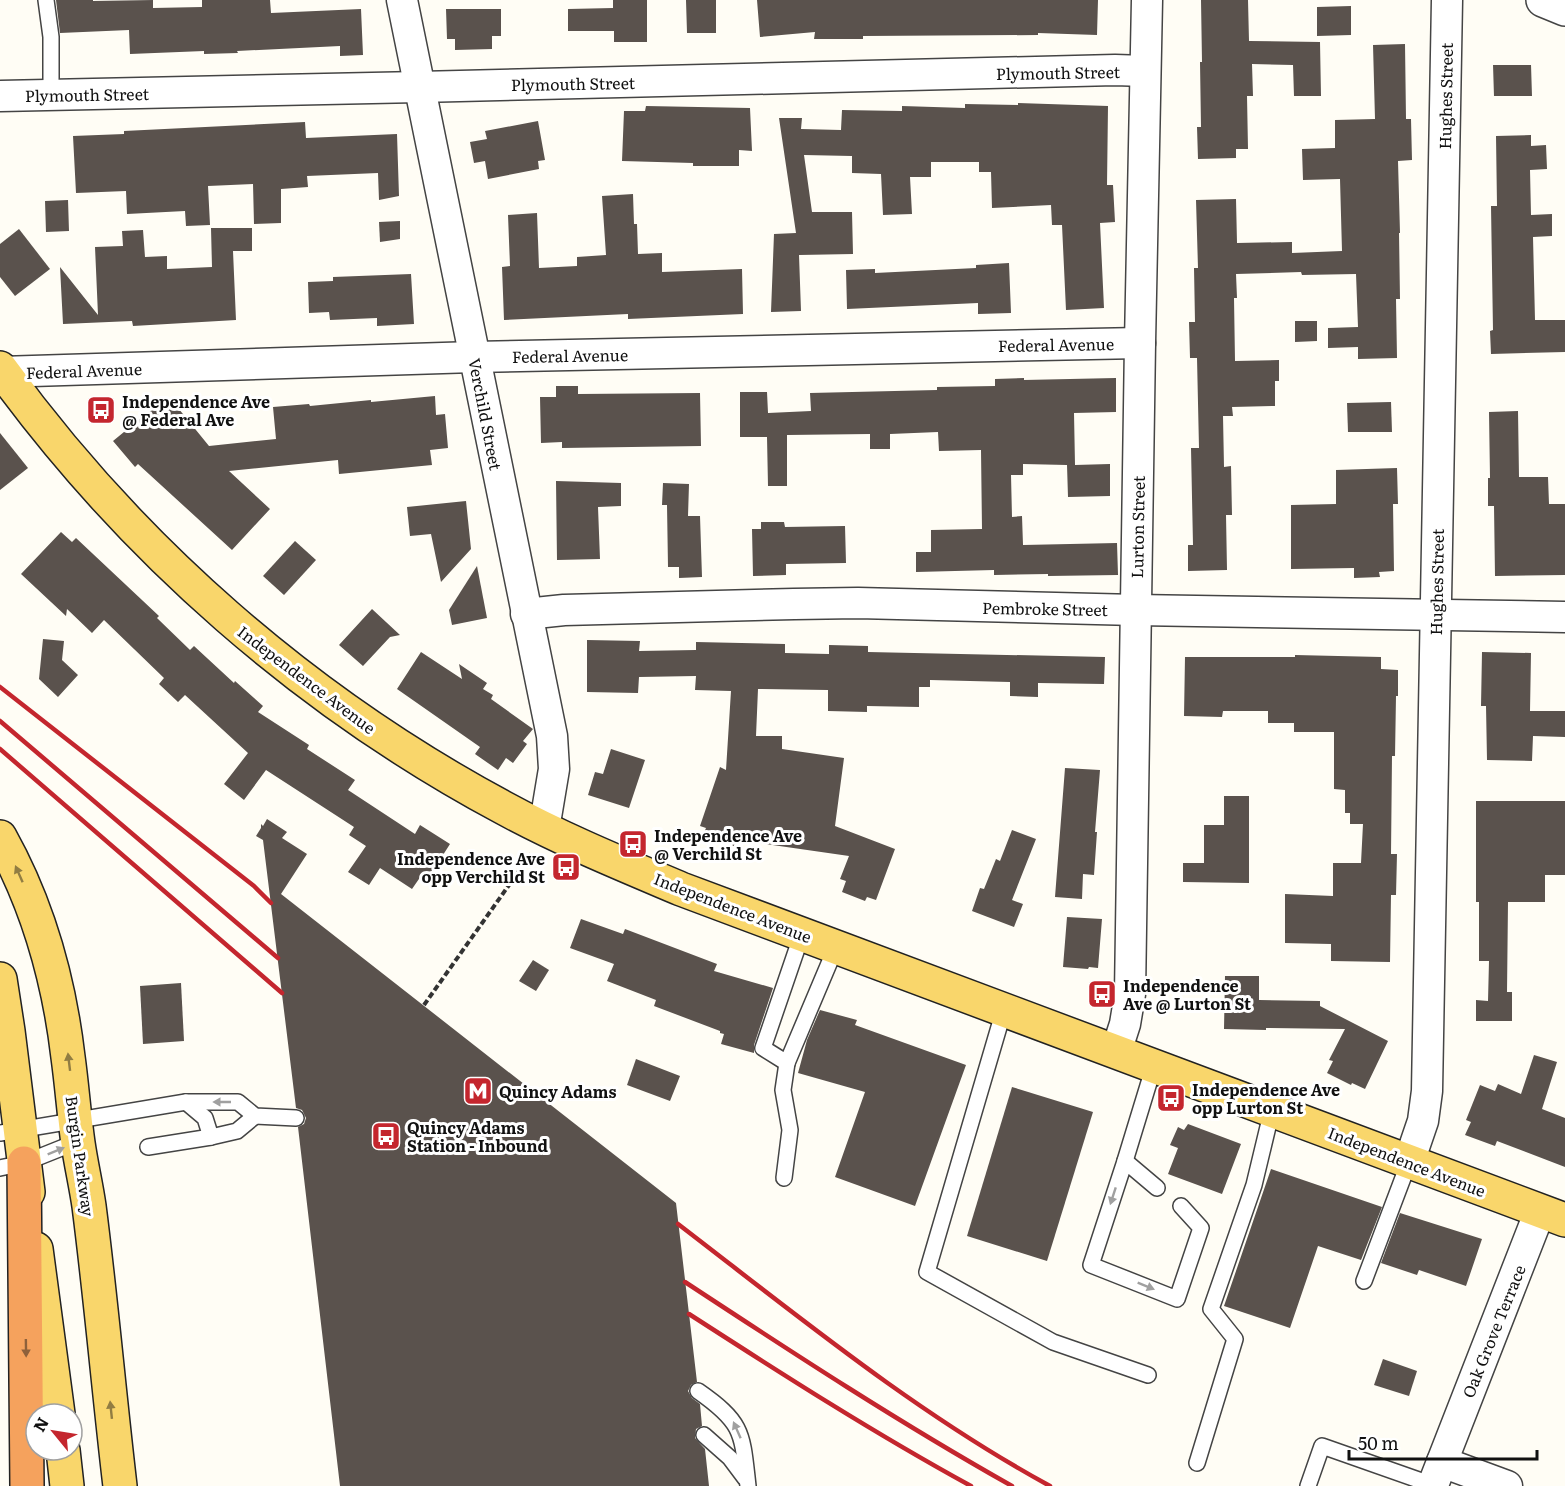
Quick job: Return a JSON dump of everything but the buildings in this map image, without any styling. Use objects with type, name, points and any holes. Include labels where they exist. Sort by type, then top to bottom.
[{"type":"highway","points":[[12,1166],[27,1486]]},
{"type":"main road","name":"Independence Avenue","points":[[1,371],[99,490],[184,578],[300,677],[392,742],[456,782],[570,842],[681,889],[1552,1215]]},
{"type":"main road","name":"Burgin Parkway","points":[[0,837],[25,886],[48,955],[62,1017],[76,1131],[89,1205],[120,1486]]},
{"type":"main road","points":[[0,979],[8,1031],[12,1166],[56,1402]]},
{"type":"main road","points":[[64,1462],[67,1486]]},
{"type":"street","name":"Verchild Street","points":[[402,0],[552,736],[554,769],[544,829]]},
{"type":"street","name":"Lurton Street","points":[[1116,1052],[1124,1031],[1130,994],[1147,0]]},
{"type":"street","name":"Hughes Street","points":[[1409,1162],[1423,1121],[1427,1091],[1448,0]]},
{"type":"street","points":[[1543,0],[1565,9]]},
{"type":"street","name":"Plymouth Street","points":[[0,96],[1145,71]]},
{"type":"street","name":"Federal Avenue","points":[[1,371],[474,357],[1140,343]]},
{"type":"street","name":"Pembroke Street","points":[[526,614],[564,610],[816,603],[1565,617]]},
{"type":"street","name":"Oak Grove Terrace","points":[[1437,1474],[1552,1215]]},
{"type":"street","points":[[1437,1474],[1507,1486]]},
{"type":"lane","points":[[46,0],[51,37],[51,94]]},
{"type":"lane","points":[[787,1063],[763,1048],[802,934]]},
{"type":"lane","points":[[784,1178],[790,1130],[783,1090],[787,1063],[836,947]]},
{"type":"lane","points":[[1004,1010],[927,1272],[1053,1342],[1148,1375]]},
{"type":"lane","points":[[1154,1066],[1091,1265],[1177,1299],[1201,1228],[1181,1206]]},
{"type":"lane","points":[[12,1166],[108,1115],[186,1102],[238,1102],[255,1116],[296,1118]]},
{"type":"lane","points":[[186,1102],[205,1118],[211,1137]]},
{"type":"lane","points":[[1197,1463],[1236,1339],[1211,1309],[1254,1185],[1272,1110]]},
{"type":"lane","points":[[10,1131],[76,1131],[108,1115]]},
{"type":"lane","points":[[148,1147],[237,1131],[255,1116]]},
{"type":"lane","points":[[1125,1161],[1157,1188]]},
{"type":"lane","points":[[1364,1281],[1409,1162]]},
{"type":"lane","points":[[698,1391],[717,1404],[736,1424],[741,1437],[747,1483]]},
{"type":"lane","points":[[704,1435],[730,1458],[747,1483]]},
{"type":"lane","points":[[1308,1486],[1322,1446],[1437,1474]]},
{"type":"path","points":[[424,1005],[530,855],[544,829]]},
{"type":"railway","points":[[0,687],[254,886],[271,903]]},
{"type":"railway","points":[[0,721],[278,958]]},
{"type":"railway","points":[[0,749],[282,993]]},
{"type":"railway","points":[[678,1224],[813,1328],[905,1395],[1000,1458],[1050,1486]]},
{"type":"railway","points":[[685,1282],[806,1361],[1012,1486]]},
{"type":"railway","points":[[689,1314],[864,1424],[971,1486]]},
{"type":"place","name":"Independence Ave @ Federal Ave","points":[[101,410]]},
{"type":"place","name":"Independence Ave @ Verchild St","points":[[633,844]]},
{"type":"place","name":"Independence Ave opp Verchild St","points":[[566,867]]},
{"type":"place","name":"Independence Ave @ Lurton St","points":[[1102,994]]},
{"type":"place","name":"Quincy Adams","points":[[478,1091]]},
{"type":"place","name":"Independence Ave opp Lurton St","points":[[1171,1098]]},
{"type":"place","name":"Quincy Adams Station - Inbound","points":[[386,1136]]}]
